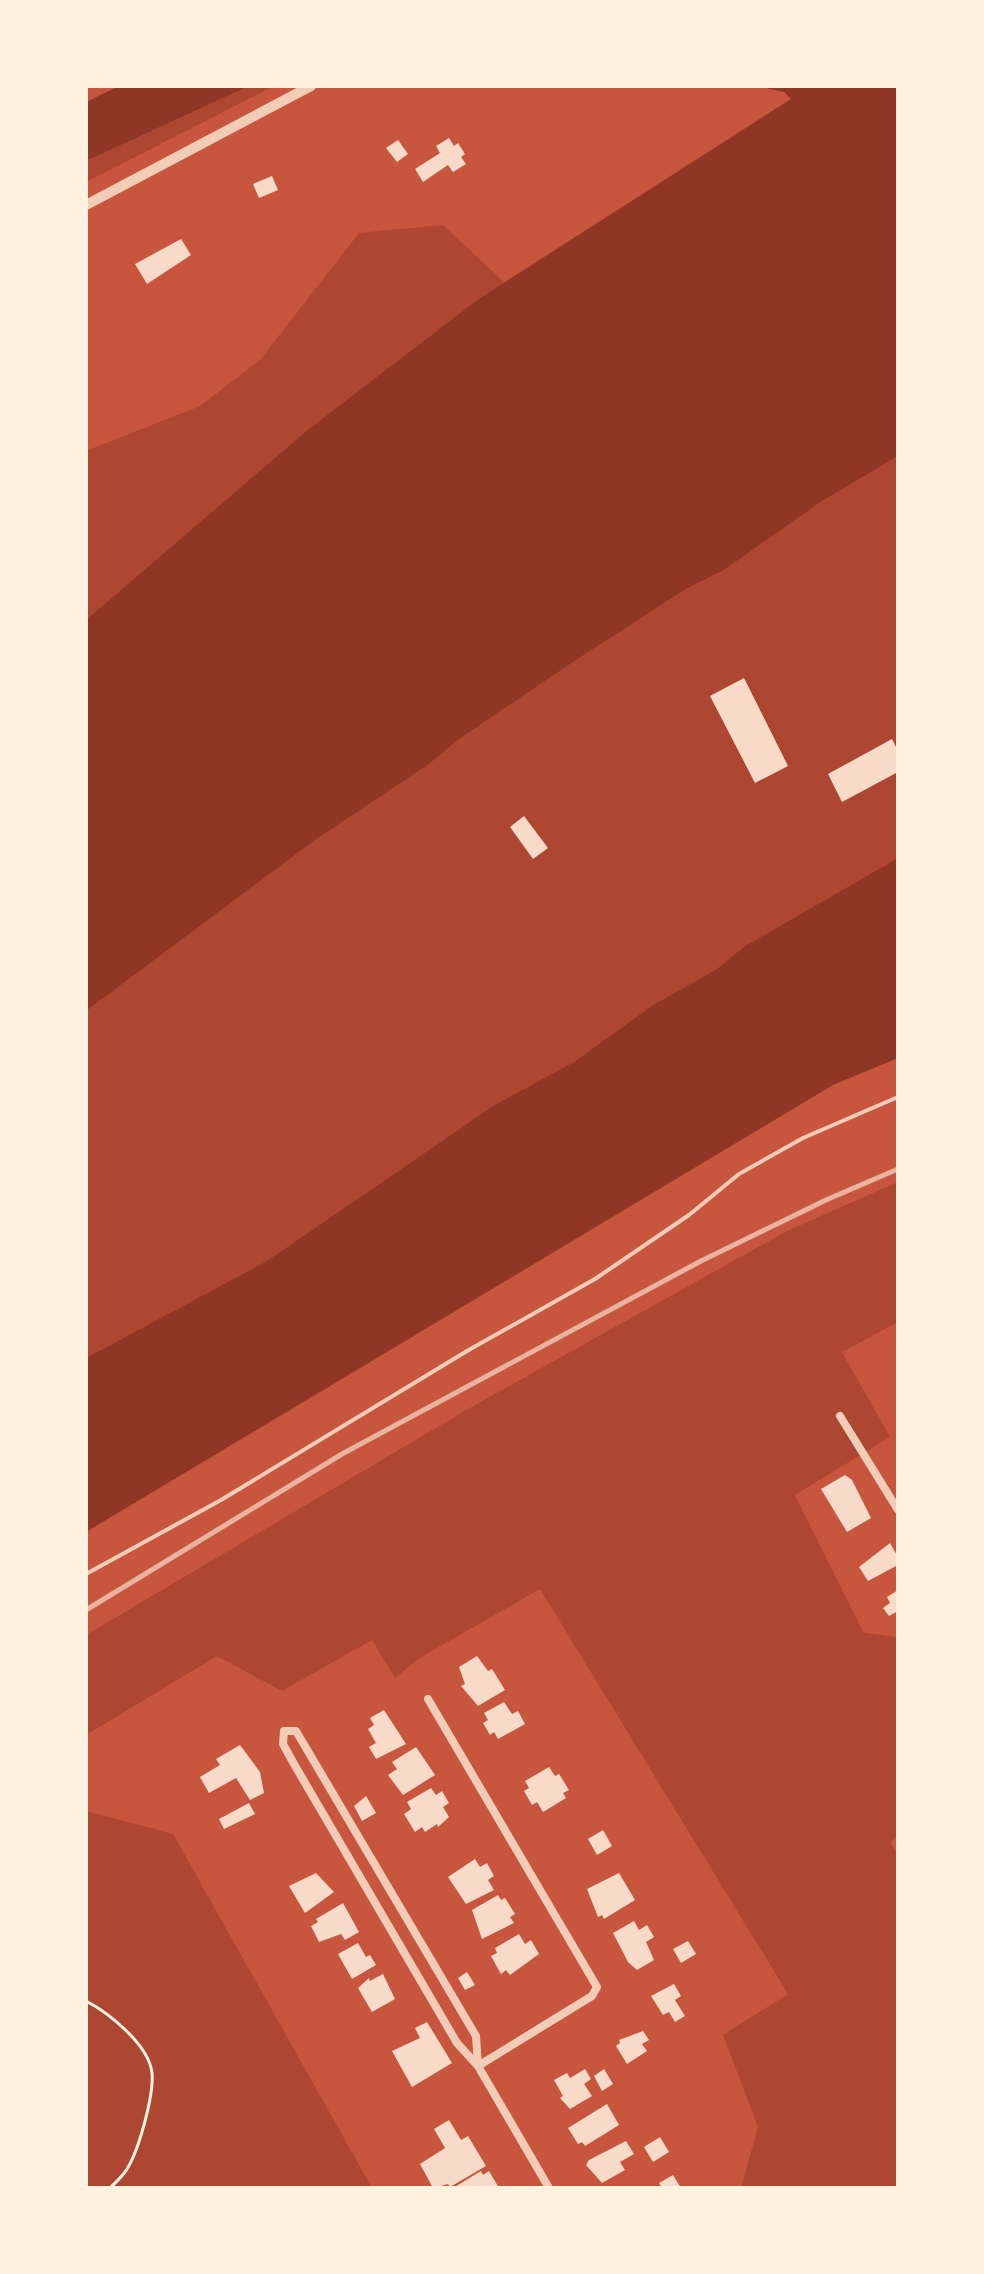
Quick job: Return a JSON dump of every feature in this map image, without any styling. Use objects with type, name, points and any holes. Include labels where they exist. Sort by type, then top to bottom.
[{"type":"street","points":[[86,205],[311,86]]},
{"type":"street","points":[[840,1416],[898,1510]]},
{"type":"street","points":[[428,1699],[597,1987],[592,1996],[478,2066]]},
{"type":"street","points":[[478,2066],[476,2036],[296,1731],[284,1731],[283,1744],[294,1764],[457,2043],[478,2066],[549,2188]]},
{"type":"lane","points":[[86,1574],[221,1500],[467,1351],[595,1279],[689,1215],[739,1174],[803,1138],[898,1097]]},
{"type":"path","points":[[86,2001],[108,2013],[136,2042],[152,2071],[148,2107],[127,2169],[110,2188]]},
{"type":"shaded area","points":[[119,86],[249,86],[86,161],[86,102]]},
{"type":"shaded area","points":[[249,86],[274,86],[86,182],[86,161]]},
{"type":"shaded area","points":[[758,86],[898,86],[898,456],[822,501],[724,570],[686,589],[459,739],[429,764],[315,840],[86,1011],[86,620],[305,432],[480,298],[791,99],[784,92]]},
{"type":"shaded area","points":[[443,225],[504,282],[305,432],[86,620],[86,451],[200,406],[260,360],[359,233]]},
{"type":"shaded area","points":[[898,456],[898,858],[745,946],[717,969],[653,1005],[574,1062],[493,1106],[267,1261],[86,1358],[86,1011],[315,840],[429,764],[459,739],[686,589],[724,570],[822,501]]},
{"type":"shaded area","points":[[898,858],[898,1058],[833,1085],[86,1532],[86,1358],[267,1261],[493,1106],[574,1062],[653,1005],[717,969],[745,946]]},
{"type":"shaded area","points":[[898,1182],[898,1322],[842,1352],[890,1437],[795,1495],[864,1633],[898,1637],[898,1837],[890,1842],[898,1855],[898,2188],[741,2188],[758,2127],[723,2035],[788,1994],[540,1589],[421,1657],[395,1678],[372,1640],[282,1691],[217,1656],[86,1735],[86,1635],[468,1409],[787,1231]]},
{"type":"shaded area","points":[[86,1811],[173,1834],[372,2188],[86,2188]]},
{"type":"building","points":[[449,138],[454,146],[458,143],[465,154],[461,157],[466,164],[453,172],[448,165],[423,182],[415,169],[440,153],[436,146]]},
{"type":"building","points":[[398,140],[408,154],[397,162],[386,148]]},
{"type":"building","points":[[272,176],[278,190],[259,198],[253,184]]},
{"type":"building","points":[[181,239],[191,255],[147,284],[135,264]]},
{"type":"building","points":[[744,678],[788,766],[755,783],[710,696]]},
{"type":"building","points":[[892,739],[898,751],[898,772],[842,802],[828,774]]},
{"type":"building","points":[[524,816],[548,848],[533,859],[510,827]]},
{"type":"building","points":[[845,1475],[852,1480],[871,1518],[847,1532],[821,1489]]},
{"type":"building","points":[[890,1543],[898,1557],[898,1565],[868,1581],[859,1567]]},
{"type":"building","points":[[898,1590],[898,1611],[889,1616],[883,1608],[890,1603],[887,1597]]},
{"type":"building","points":[[477,1656],[488,1671],[492,1669],[505,1690],[478,1706],[461,1686],[465,1684],[459,1667]]},
{"type":"building","points":[[504,1702],[512,1714],[518,1711],[525,1724],[498,1739],[494,1732],[490,1735],[483,1723],[488,1720],[484,1713]]},
{"type":"building","points":[[384,1710],[406,1744],[376,1759],[369,1747],[376,1743],[368,1729],[374,1725],[370,1718]]},
{"type":"building","points":[[240,1745],[260,1772],[264,1793],[250,1800],[236,1778],[209,1793],[200,1777],[220,1765],[216,1759]]},
{"type":"building","points":[[416,1747],[435,1775],[403,1795],[388,1775],[397,1769],[392,1762]]},
{"type":"building","points":[[549,1767],[555,1776],[559,1774],[569,1790],[563,1793],[566,1798],[543,1812],[537,1802],[532,1805],[524,1791],[529,1788],[525,1781]]},
{"type":"building","points":[[431,1788],[436,1795],[442,1791],[449,1803],[443,1807],[449,1817],[438,1827],[437,1824],[425,1832],[422,1827],[415,1832],[404,1814],[411,1809],[407,1802]]},
{"type":"building","points":[[366,1796],[376,1813],[362,1821],[354,1806]]},
{"type":"building","points":[[249,1803],[255,1814],[224,1829],[219,1819]]},
{"type":"building","points":[[603,1830],[612,1846],[597,1855],[588,1839]]},
{"type":"building","points":[[475,1859],[480,1867],[487,1863],[494,1876],[488,1880],[494,1890],[466,1904],[448,1877]]},
{"type":"building","points":[[316,1873],[334,1892],[305,1913],[289,1886]]},
{"type":"building","points":[[619,1873],[635,1900],[604,1919],[602,1915],[598,1917],[587,1889]]},
{"type":"building","points":[[498,1895],[501,1900],[505,1898],[515,1914],[510,1917],[514,1923],[482,1939],[472,1910]]},
{"type":"building","points":[[343,1903],[359,1932],[345,1940],[341,1934],[319,1942],[311,1926],[318,1922],[316,1919]]},
{"type":"building","points":[[634,1921],[639,1930],[647,1925],[654,1937],[646,1942],[654,1960],[637,1970],[628,1962],[613,1933]]},
{"type":"building","points":[[519,1934],[525,1944],[531,1940],[539,1954],[510,1975],[506,1970],[501,1974],[491,1956],[497,1953],[495,1948]]},
{"type":"building","points":[[688,1941],[696,1954],[681,1963],[673,1949]]},
{"type":"building","points":[[358,1943],[366,1957],[370,1955],[376,1965],[352,1979],[338,1954]]},
{"type":"building","points":[[467,1972],[475,1985],[465,1990],[458,1978]]},
{"type":"building","points":[[383,1974],[395,1999],[372,2012],[358,1988],[369,1978],[370,1981]]},
{"type":"building","points":[[674,1984],[681,1996],[675,2000],[685,2016],[675,2022],[669,2012],[663,2015],[651,1996]]},
{"type":"building","points":[[427,2022],[452,2063],[412,2087],[392,2051],[420,2038],[415,2028]]},
{"type":"building","points":[[643,2031],[649,2040],[642,2044],[647,2051],[627,2064],[616,2046],[619,2040]]},
{"type":"building","points":[[585,2069],[591,2079],[584,2084],[592,2096],[570,2109],[560,2098],[563,2096],[554,2080],[567,2073],[570,2078]]},
{"type":"building","points":[[604,2069],[613,2084],[602,2091],[594,2076]]},
{"type":"building","points":[[607,2104],[619,2125],[585,2146],[582,2142],[578,2144],[568,2128]]},
{"type":"building","points":[[449,2120],[461,2140],[468,2136],[486,2166],[450,2187],[448,2184],[433,2188],[420,2164],[445,2148],[434,2129]]},
{"type":"building","points":[[660,2137],[669,2152],[653,2162],[644,2147]]},
{"type":"building","points":[[626,2141],[634,2154],[620,2162],[625,2170],[602,2183],[586,2165],[589,2160]]},
{"type":"building","points":[[481,2171],[483,2175],[489,2171],[499,2188],[453,2188]]},
{"type":"building","points":[[673,2175],[681,2188],[662,2188],[659,2183]]},
{"type":"railway","points":[[86,1610],[342,1454],[701,1261],[898,1169]]}]
